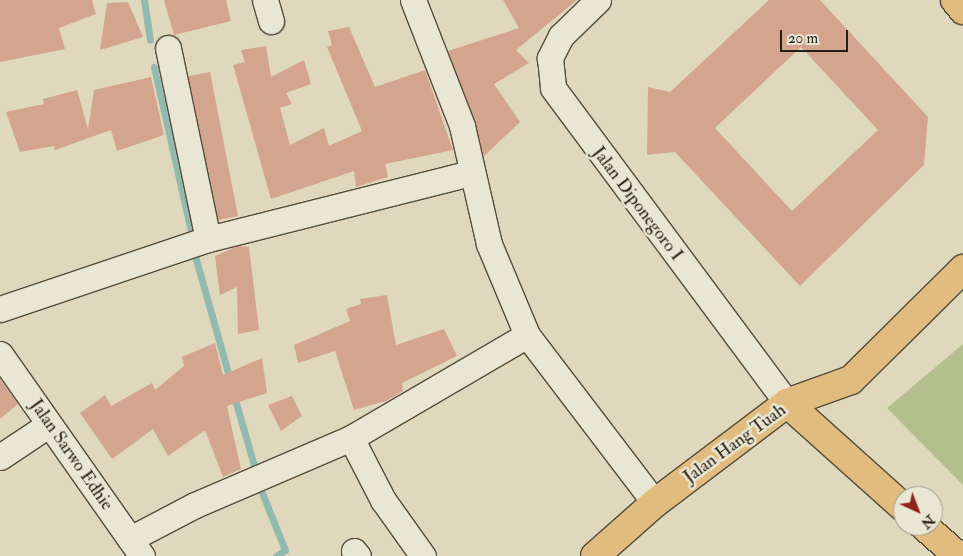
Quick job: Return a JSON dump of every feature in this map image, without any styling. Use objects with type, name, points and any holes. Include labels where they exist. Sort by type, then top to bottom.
[{"type":"main road","points":[[955,0],[963,10]]},
{"type":"main road","name":"Jalan Hang Tuah","points":[[595,556],[655,503],[787,404],[851,380],[958,278]]},
{"type":"main road","points":[[787,404],[893,498]]},
{"type":"main road","points":[[935,536],[958,556]]},
{"type":"street","points":[[413,0],[462,126],[470,172],[489,244],[527,335],[655,503]]},
{"type":"street","name":"Jalan Diponegoro I","points":[[598,0],[561,36],[550,58],[553,88],[787,404]]},
{"type":"street","points":[[168,48],[208,240]]},
{"type":"street","points":[[0,309],[208,240],[470,172]]},
{"type":"street","points":[[136,548],[195,505],[350,438],[527,335]]},
{"type":"street","name":"Jalan Sarwo Edhie","points":[[0,354],[136,548]]},
{"type":"street","points":[[0,457],[48,425]]},
{"type":"street","points":[[350,438],[383,500],[423,556]]},
{"type":"green space","points":[[963,344],[963,485],[887,408]]},
{"type":"building","points":[[0,0],[92,0],[96,14],[59,28],[65,49],[0,62]]},
{"type":"building","points":[[164,0],[226,0],[231,21],[174,35]]},
{"type":"building","points":[[503,0],[577,0],[516,50],[529,63],[494,84],[520,122],[484,156],[448,51],[519,28]]},
{"type":"building","points":[[769,0],[820,0],[928,117],[924,165],[800,286],[675,152],[647,155],[648,87],[670,92]],"holes":[[[801,47],[878,130],[792,211],[715,128]]]},
{"type":"building","points":[[128,2],[143,37],[100,50],[107,3]]},
{"type":"building","points":[[349,27],[375,87],[425,70],[453,150],[385,164],[388,177],[356,187],[354,171],[271,199],[233,65],[245,62],[241,50],[266,46],[271,77],[304,60],[311,84],[286,93],[292,104],[280,108],[290,145],[324,128],[329,146],[362,131],[327,47],[332,45],[328,31]]},
{"type":"building","points":[[210,72],[238,216],[216,220],[188,76]]},
{"type":"building","points":[[151,77],[164,135],[117,151],[111,130],[55,150],[54,146],[20,152],[6,112],[44,104],[43,99],[77,90],[88,129],[94,90]]},
{"type":"building","points":[[238,246],[249,247],[259,330],[238,334],[237,287],[220,295],[215,256]]},
{"type":"building","points":[[387,295],[396,345],[444,329],[457,356],[402,383],[403,391],[386,401],[354,410],[335,351],[298,363],[294,345],[350,321],[346,309],[361,304],[360,299]]},
{"type":"building","points":[[215,343],[223,375],[262,358],[267,393],[227,406],[241,469],[223,477],[205,430],[168,456],[153,429],[112,459],[80,413],[105,395],[111,406],[152,383],[155,390],[184,366],[182,357]]},
{"type":"building","points":[[0,379],[18,404],[0,419]]},
{"type":"building","points":[[292,396],[302,416],[281,431],[268,405]]},
{"type":"waterway","points":[[144,0],[150,40]]},
{"type":"waterway","points":[[154,67],[191,231]]},
{"type":"waterway","points":[[195,256],[230,380]]},
{"type":"waterway","points":[[234,396],[256,472]]},
{"type":"waterway","points":[[259,485],[285,550],[276,556]]}]
